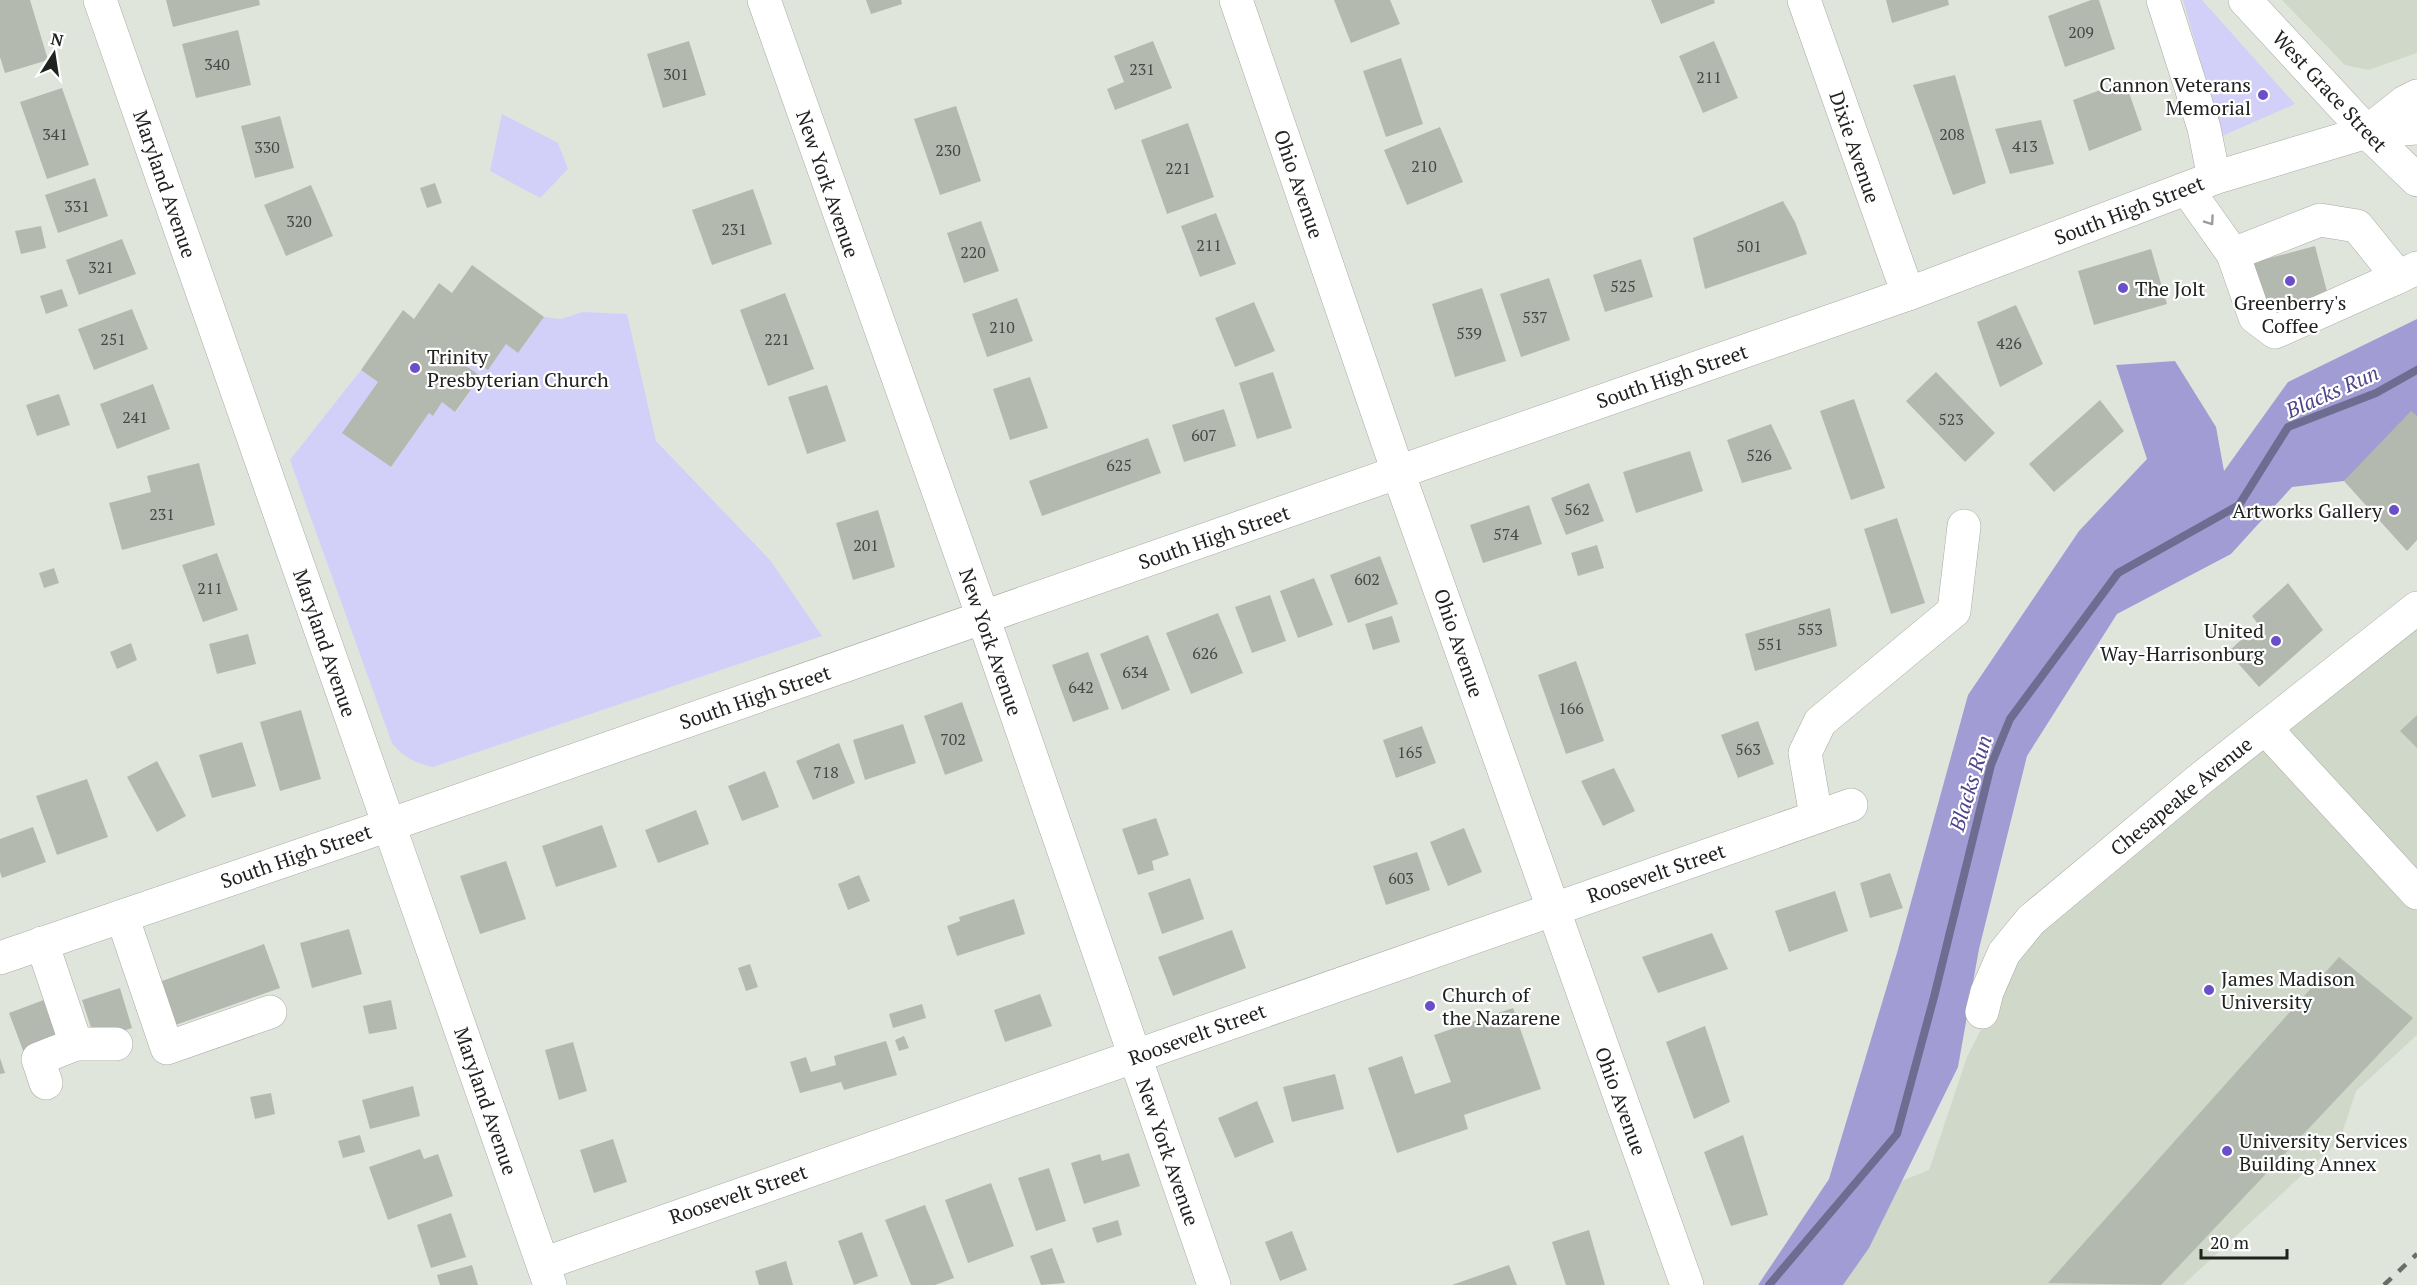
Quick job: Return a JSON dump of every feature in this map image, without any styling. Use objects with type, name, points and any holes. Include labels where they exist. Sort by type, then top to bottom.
[{"type":"street","name":"Maryland Avenue","points":[[100,0],[547,1274]]},
{"type":"street","name":"New York Avenue","points":[[764,0],[982,617],[1214,1285]]},
{"type":"street","name":"Ohio Avenue","points":[[1236,0],[1398,472],[1687,1285]]},
{"type":"street","name":"Dixie Avenue","points":[[1804,0],[1908,294]]},
{"type":"street","points":[[2163,0],[2204,128],[2201,183],[2234,254],[2255,317],[2275,332],[2405,273]]},
{"type":"street","name":"West Grace Street","points":[[2245,0],[2367,132],[2417,180]]},
{"type":"street","name":"South High Street","points":[[0,958],[389,825],[1908,294],[2201,183],[2367,132],[2405,102],[2417,96]]},
{"type":"street","points":[[2367,132],[2417,128]]},
{"type":"street","points":[[2234,254],[2320,220],[2357,226],[2391,268],[2405,273]]},
{"type":"street","points":[[1816,816],[1805,753],[1820,722],[1954,612],[1964,526]]},
{"type":"street","name":"Chesapeake Avenue","points":[[1982,1012],[1987,992],[2004,953],[2031,920],[2199,780],[2417,608]]},
{"type":"street","points":[[2265,728],[2417,893]]},
{"type":"street","name":"Roosevelt Street","points":[[547,1274],[1134,1056],[1851,805]]},
{"type":"street","points":[[122,916],[167,1048],[270,1012]]},
{"type":"street","points":[[42,943],[76,1044]]},
{"type":"street","points":[[46,1083],[38,1059],[76,1044],[116,1044]]},
{"type":"shaded area","points":[[2183,0],[2202,0],[2295,104],[2222,136]]},
{"type":"shaded area","points":[[2282,0],[2417,0],[2417,53],[2368,70],[2345,65]]},
{"type":"shaded area","points":[[502,114],[558,143],[568,169],[540,198],[490,171]]},
{"type":"shaded area","points":[[583,312],[627,314],[656,441],[770,560],[822,636],[433,767],[421,764],[405,756],[392,743],[290,460],[361,370],[378,382],[343,433],[391,467],[429,413],[433,416],[442,402],[456,412],[480,377],[466,366],[471,358],[506,344],[518,353],[544,317],[561,319]]},
{"type":"shaded area","points":[[2417,319],[2417,416],[2344,481],[2292,487],[2231,554],[2117,614],[2027,756],[1979,949],[1958,1067],[1869,1248],[1843,1285],[1758,1285],[1829,1179],[1897,953],[1968,695],[2079,531],[2147,459],[2116,365],[2175,361],[2216,427],[2224,471],[2288,382]]},
{"type":"shaded area","name":"James Madison University","points":[[2417,621],[2417,1035],[2356,1091],[2340,1140],[2183,1285],[1797,1285],[1871,1193],[1929,1170],[1967,1057],[2024,945]]},
{"type":"building","points":[[0,0],[30,0],[48,60],[5,73],[0,57]]},
{"type":"building","points":[[166,0],[259,0],[260,5],[173,27]]},
{"type":"building","points":[[866,0],[901,0],[902,4],[871,14]]},
{"type":"building","points":[[1334,0],[1390,0],[1400,24],[1351,43]]},
{"type":"building","points":[[1651,0],[1714,0],[1715,3],[1661,24]]},
{"type":"building","points":[[1886,0],[1948,0],[1949,5],[1892,23]]},
{"type":"building","points":[[2091,0],[2099,0],[2115,49],[2065,67],[2048,16]]},
{"type":"building","points":[[238,30],[251,85],[196,98],[182,44]]},
{"type":"building","points":[[689,41],[706,95],[663,108],[647,54]]},
{"type":"building","points":[[1153,41],[1172,88],[1115,110],[1107,89],[1124,82],[1114,56]]},
{"type":"building","points":[[1714,41],[1738,98],[1703,113],[1679,56]]},
{"type":"building","points":[[1401,58],[1423,124],[1386,137],[1363,71]]},
{"type":"building","points":[[1955,75],[1986,183],[1953,195],[1913,85]]},
{"type":"building","points":[[2125,81],[2142,130],[2089,151],[2073,100]]},
{"type":"building","points":[[62,88],[89,165],[47,179],[20,102]]},
{"type":"building","points":[[956,106],[981,181],[940,195],[914,119]]},
{"type":"building","points":[[280,116],[294,168],[255,178],[241,126]]},
{"type":"building","points":[[2041,120],[2054,164],[2010,174],[1995,129]]},
{"type":"building","points":[[1188,123],[1214,197],[1167,214],[1141,140]]},
{"type":"building","points":[[1440,127],[1463,182],[1407,205],[1384,150]]},
{"type":"building","points":[[95,178],[108,216],[58,233],[45,195]]},
{"type":"building","points":[[435,183],[442,203],[427,208],[420,188]]},
{"type":"building","points":[[311,185],[333,236],[286,256],[264,205]]},
{"type":"building","points":[[753,189],[772,244],[712,265],[692,210]]},
{"type":"building","points":[[1783,201],[1795,222],[1807,254],[1705,289],[1693,238]]},
{"type":"building","points":[[1216,213],[1236,264],[1200,277],[1181,226]]},
{"type":"building","points":[[981,221],[999,271],[964,283],[947,233]]},
{"type":"building","points":[[41,226],[46,248],[21,254],[15,231]]},
{"type":"building","points":[[122,239],[136,274],[79,295],[66,260]]},
{"type":"building","name":"Greenberry's Coffee","points":[[2315,246],[2329,299],[2265,317],[2251,263]]},
{"type":"building","name":"The Jolt","points":[[2151,249],[2167,304],[2094,325],[2078,271]]},
{"type":"building","points":[[1641,259],[1653,297],[1605,312],[1593,275]]},
{"type":"building","name":"Trinity Presbyterian Church","points":[[472,265],[544,317],[518,353],[506,344],[488,370],[471,358],[466,366],[481,376],[455,412],[442,402],[433,416],[429,413],[391,467],[342,433],[378,382],[361,370],[403,310],[414,319],[439,283],[452,293]]},
{"type":"building","points":[[1549,278],[1570,340],[1521,357],[1500,294]]},
{"type":"building","points":[[1482,288],[1506,361],[1455,377],[1432,304]]},
{"type":"building","points":[[62,289],[68,306],[46,314],[40,296]]},
{"type":"building","points":[[785,293],[814,369],[768,386],[740,310]]},
{"type":"building","points":[[1017,298],[1033,341],[987,357],[972,314]]},
{"type":"building","points":[[1254,302],[1275,351],[1235,367],[1215,318]]},
{"type":"building","points":[[2016,305],[2043,364],[2000,387],[1977,322]]},
{"type":"building","points":[[132,309],[148,349],[94,370],[78,329]]},
{"type":"building","points":[[1273,372],[1292,428],[1257,439],[1239,383]]},
{"type":"building","points":[[1936,372],[1995,433],[1965,462],[1906,401]]},
{"type":"building","points":[[1030,377],[1048,428],[1010,440],[993,389]]},
{"type":"building","points":[[153,384],[170,429],[117,449],[100,404]]},
{"type":"building","points":[[827,385],[846,441],[807,454],[788,397]]},
{"type":"building","points":[[59,394],[70,425],[37,436],[26,405]]},
{"type":"building","points":[[1854,399],[1885,488],[1851,500],[1820,411]]},
{"type":"building","points":[[2100,400],[2124,431],[2054,492],[2029,464]]},
{"type":"building","points":[[1224,409],[1236,446],[1184,462],[1172,425]]},
{"type":"building","name":"Artworks Gallery","points":[[2411,411],[2417,416],[2417,540],[2407,551],[2344,481]]},
{"type":"building","points":[[1771,424],[1792,469],[1742,483],[1727,440]]},
{"type":"building","points":[[1148,438],[1161,473],[1042,516],[1029,481]]},
{"type":"building","points":[[1690,451],[1703,491],[1636,513],[1623,472]]},
{"type":"building","points":[[199,463],[215,525],[122,550],[109,503],[151,492],[147,476]]},
{"type":"building","points":[[1589,483],[1604,521],[1566,535],[1551,498]]},
{"type":"building","points":[[1529,505],[1542,544],[1483,563],[1470,525]]},
{"type":"building","points":[[878,510],[895,567],[853,580],[836,523]]},
{"type":"building","points":[[1897,518],[1925,603],[1891,614],[1864,529]]},
{"type":"building","points":[[1597,545],[1604,568],[1578,576],[1571,553]]},
{"type":"building","points":[[217,553],[238,610],[203,622],[182,565]]},
{"type":"building","points":[[1380,556],[1398,604],[1348,623],[1330,575]]},
{"type":"building","points":[[54,568],[59,583],[44,588],[39,573]]},
{"type":"building","points":[[1314,578],[1333,625],[1298,638],[1280,591]]},
{"type":"building","name":"United Way-Harrisonburg","points":[[2288,583],[2323,630],[2259,687],[2228,652],[2258,624],[2252,616]]},
{"type":"building","points":[[1270,595],[1286,641],[1252,653],[1235,607]]},
{"type":"building","points":[[1830,608],[1837,646],[1755,671],[1745,634]]},
{"type":"building","points":[[1218,613],[1243,673],[1191,694],[1166,633]]},
{"type":"building","points":[[1392,616],[1400,642],[1373,650],[1365,624]]},
{"type":"building","points":[[248,634],[256,664],[217,674],[209,644]]},
{"type":"building","points":[[1148,635],[1170,690],[1122,710],[1100,654]]},
{"type":"building","points":[[131,643],[137,660],[117,669],[110,652]]},
{"type":"building","points":[[1088,652],[1109,709],[1073,722],[1052,665]]},
{"type":"building","points":[[1576,661],[1604,741],[1566,754],[1538,675]]},
{"type":"building","points":[[962,702],[983,761],[945,775],[924,716]]},
{"type":"building","points":[[301,710],[321,779],[280,791],[260,722]]},
{"type":"building","points":[[2417,715],[2417,748],[2400,731]]},
{"type":"building","points":[[1758,721],[1774,764],[1738,778],[1721,735]]},
{"type":"building","points":[[903,724],[916,763],[865,780],[853,740]]},
{"type":"building","points":[[1422,726],[1436,763],[1396,778],[1383,740]]},
{"type":"building","points":[[242,742],[256,786],[212,798],[199,755]]},
{"type":"building","points":[[839,743],[855,783],[813,800],[796,761]]},
{"type":"building","points":[[157,761],[186,816],[157,832],[127,777]]},
{"type":"building","points":[[1614,768],[1635,811],[1603,826],[1581,781]]},
{"type":"building","points":[[765,771],[779,807],[742,821],[728,786]]},
{"type":"building","points":[[87,779],[108,837],[57,855],[36,796]]},
{"type":"building","points":[[696,810],[709,844],[658,863],[645,830]]},
{"type":"building","points":[[1156,818],[1169,855],[1152,861],[1154,870],[1138,875],[1122,829]]},
{"type":"building","points":[[602,825],[617,867],[556,887],[542,846]]},
{"type":"building","points":[[33,827],[46,862],[2,878],[0,839]]},
{"type":"building","points":[[1464,828],[1482,872],[1448,886],[1430,842]]},
{"type":"building","points":[[1417,852],[1430,890],[1386,905],[1373,866]]},
{"type":"building","points":[[506,861],[526,919],[480,934],[460,876]]},
{"type":"building","points":[[1890,873],[1903,908],[1870,918],[1860,883]]},
{"type":"building","points":[[859,875],[870,901],[848,910],[838,884]]},
{"type":"building","points":[[1190,878],[1204,919],[1162,934],[1148,893]]},
{"type":"building","points":[[1835,891],[1848,931],[1789,952],[1775,911]]},
{"type":"building","points":[[1014,899],[1025,934],[957,956],[947,926],[960,921],[959,917]]},
{"type":"building","points":[[349,929],[362,974],[312,988],[300,943]]},
{"type":"building","points":[[1232,930],[1246,968],[1173,996],[1158,957]]},
{"type":"building","points":[[1712,933],[1728,969],[1658,993],[1642,957]]},
{"type":"building","points":[[264,944],[280,988],[167,1028],[151,985]]},
{"type":"building","name":"University Services Building Annex","points":[[2339,957],[2413,1018],[2161,1285],[2048,1283]]},
{"type":"building","points":[[750,964],[758,987],[746,991],[738,968]]},
{"type":"building","points":[[120,988],[132,1028],[95,1040],[82,1000]]},
{"type":"building","points":[[1040,994],[1052,1026],[1005,1042],[994,1010]]},
{"type":"building","points":[[49,998],[64,1039],[24,1053],[9,1013]]},
{"type":"building","points":[[391,1000],[397,1029],[369,1034],[363,1006]]},
{"type":"building","points":[[922,1004],[926,1018],[893,1028],[889,1014]]},
{"type":"building","points":[[1513,1008],[1541,1089],[1464,1115],[1468,1129],[1397,1153],[1368,1068],[1402,1056],[1415,1094],[1451,1082],[1434,1035]]},
{"type":"building","points":[[1705,1026],[1730,1102],[1694,1119],[1666,1042]]},
{"type":"building","points":[[904,1036],[909,1048],[899,1051],[895,1040]]},
{"type":"building","points":[[886,1041],[897,1075],[844,1090],[841,1082],[800,1093],[790,1062],[806,1057],[811,1072],[836,1065],[834,1056]]},
{"type":"building","points":[[573,1042],[587,1091],[559,1100],[545,1050]]},
{"type":"building","points":[[0,1058],[5,1073],[0,1074]]},
{"type":"building","points":[[1335,1074],[1344,1109],[1292,1122],[1283,1087]]},
{"type":"building","points":[[413,1086],[420,1116],[370,1129],[362,1100]]},
{"type":"building","points":[[271,1093],[275,1114],[255,1119],[250,1097]]},
{"type":"building","points":[[1257,1101],[1274,1142],[1235,1158],[1218,1118]]},
{"type":"building","points":[[360,1135],[365,1152],[343,1158],[338,1141]]},
{"type":"building","points":[[1743,1135],[1768,1215],[1731,1226],[1704,1152]]},
{"type":"building","points":[[613,1139],[627,1182],[594,1193],[580,1150]]},
{"type":"building","points":[[420,1149],[424,1159],[438,1154],[453,1196],[388,1220],[369,1167]]},
{"type":"building","points":[[1129,1153],[1140,1186],[1084,1204],[1071,1163],[1100,1154],[1102,1161]]},
{"type":"building","points":[[1049,1168],[1066,1221],[1036,1231],[1018,1178]]},
{"type":"building","points":[[991,1183],[1014,1246],[968,1263],[945,1200]]},
{"type":"building","points":[[925,1205],[954,1278],[935,1285],[911,1285],[885,1220]]},
{"type":"building","points":[[451,1213],[466,1257],[431,1268],[417,1225]]},
{"type":"building","points":[[1118,1220],[1122,1235],[1097,1243],[1092,1228]]},
{"type":"building","points":[[1589,1230],[1605,1285],[1566,1285],[1552,1242]]},
{"type":"building","points":[[1292,1231],[1307,1270],[1280,1281],[1265,1242]]},
{"type":"building","points":[[862,1232],[878,1276],[854,1285],[838,1241]]},
{"type":"building","points":[[1052,1248],[1065,1283],[1041,1285],[1030,1256]]},
{"type":"building","points":[[786,1261],[793,1285],[759,1285],[755,1271]]},
{"type":"building","points":[[472,1265],[478,1285],[440,1285],[437,1275]]},
{"type":"building","points":[[1509,1265],[1517,1285],[1452,1285]]},
{"type":"waterway","name":"Blacks Run","points":[[1769,1285],[1897,1134],[1934,997],[1991,765],[2010,719],[2118,573],[2239,505],[2288,427],[2376,393],[2417,370]]},
{"type":"railway","points":[[2384,1285],[2417,1254]]},
{"type":"place","name":"Cannon Veterans Memorial","points":[[2263,95]]},
{"type":"place","name":"Greenberry's Coffee","points":[[2290,281]]},
{"type":"place","name":"The Jolt","points":[[2123,288]]},
{"type":"place","name":"Trinity Presbyterian Church","points":[[415,368]]},
{"type":"place","name":"Artworks Gallery","points":[[2394,510]]},
{"type":"place","name":"United Way-Harrisonburg","points":[[2276,641]]},
{"type":"place","name":"James Madison University","points":[[2209,990]]},
{"type":"place","name":"Church of the Nazarene","points":[[1430,1006]]},
{"type":"place","name":"University Services Building Annex","points":[[2227,1151]]}]
